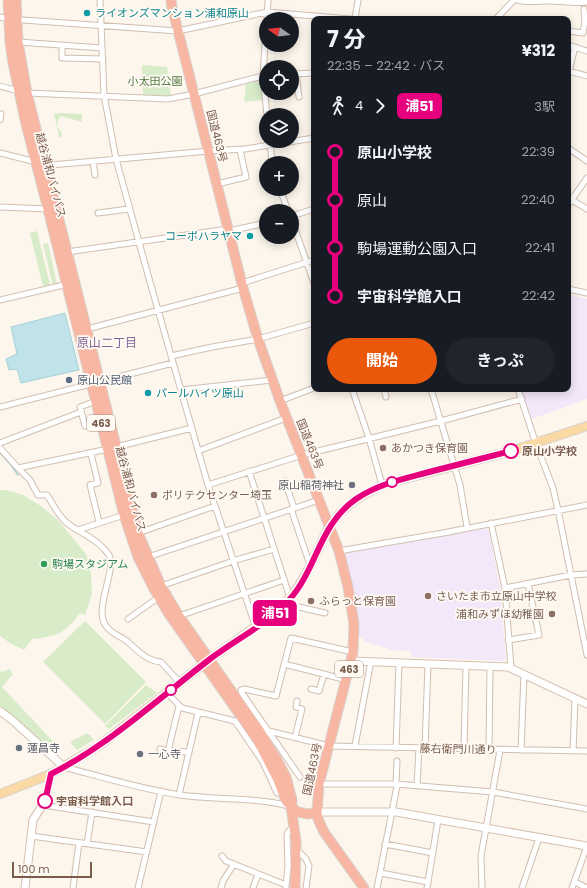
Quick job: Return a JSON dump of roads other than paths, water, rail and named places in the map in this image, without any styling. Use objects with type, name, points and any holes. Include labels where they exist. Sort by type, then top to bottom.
[{"type":"highway","name":"越谷浦和バイパス","points":[[8,0],[8,19],[13,63],[23,92],[40,163],[67,252],[70,284],[87,329],[96,383],[96,401],[138,533],[148,557],[161,586],[207,662]]},
{"type":"highway","name":"越谷浦和バイパス","points":[[16,0],[8,19],[18,42],[23,92]]},
{"type":"highway","name":"国道463号","points":[[171,0],[242,286],[272,380],[320,500],[338,551],[346,580],[354,624],[352,656],[319,784],[317,812],[318,819],[324,832],[364,888]]},
{"type":"highway","name":"越谷浦和バイパス","points":[[40,163],[48,209],[70,284],[112,448],[124,515],[138,557],[169,614],[207,662],[277,760],[286,777],[292,800],[291,807],[297,850],[295,888]]},
{"type":"highway","name":"越谷浦和バイパス","points":[[259,736],[286,801],[291,807]]},
{"type":"highway","points":[[291,807],[297,812],[309,814],[317,812]]},
{"type":"main road","points":[[0,794],[51,774],[100,745],[168,693],[180,682],[256,628],[288,601],[303,581],[329,527],[340,513],[355,500],[382,485],[536,444],[587,426]]},
{"type":"street","points":[[100,0],[104,95],[116,159],[208,485],[256,628]]},
{"type":"street","points":[[267,12],[268,0]]},
{"type":"street","points":[[355,16],[358,0]]},
{"type":"street","points":[[499,16],[514,0]]},
{"type":"street","points":[[517,0],[525,2],[587,2]]},
{"type":"street","points":[[571,31],[583,33],[586,21],[584,9]]},
{"type":"street","points":[[8,19],[178,31],[259,14]]},
{"type":"street","points":[[299,15],[314,16]]},
{"type":"street","points":[[18,42],[102,48]]},
{"type":"street","points":[[62,45],[62,58],[103,60]]},
{"type":"street","points":[[571,46],[587,51]]},
{"type":"street","points":[[571,63],[575,47]]},
{"type":"street","points":[[571,72],[587,76]]},
{"type":"street","points":[[299,74],[311,73]]},
{"type":"street","points":[[0,86],[23,92],[168,99],[259,78]]},
{"type":"street","points":[[0,114],[0,120]]},
{"type":"street","points":[[299,140],[311,138]]},
{"type":"street","points":[[0,153],[40,163],[51,164],[209,151],[240,150],[259,146]]},
{"type":"street","points":[[217,184],[246,177],[240,150]]},
{"type":"street","points":[[571,150],[587,161]]},
{"type":"street","points":[[93,161],[95,175]]},
{"type":"street","points":[[587,178],[572,200],[587,209]]},
{"type":"street","points":[[0,207],[48,209]]},
{"type":"street","points":[[98,213],[129,209]]},
{"type":"street","points":[[299,214],[311,210]]},
{"type":"street","points":[[67,252],[228,230],[259,224]]},
{"type":"street","points":[[299,242],[311,275]]},
{"type":"street","points":[[87,329],[242,286],[311,261]]},
{"type":"street","points":[[0,300],[70,284]]},
{"type":"street","points":[[571,290],[587,293]]},
{"type":"street","points":[[171,356],[258,339],[311,324]]},
{"type":"street","points":[[0,407],[173,363]]},
{"type":"street","points":[[182,390],[272,380]]},
{"type":"street","points":[[280,401],[311,389]]},
{"type":"street","points":[[353,392],[369,438],[382,485]]},
{"type":"street","points":[[385,392],[386,397]]},
{"type":"street","points":[[432,392],[460,485],[467,527]]},
{"type":"street","points":[[519,392],[536,444],[553,488],[587,656]]},
{"type":"street","points":[[208,485],[302,455],[441,421],[522,399]]},
{"type":"street","points":[[85,426],[80,407],[96,401]]},
{"type":"street","points":[[0,443],[82,412]]},
{"type":"street","points":[[198,451],[286,418]]},
{"type":"street","points":[[18,468],[91,454],[192,428]]},
{"type":"street","points":[[0,448],[30,480],[38,496],[47,495],[64,521],[97,541],[109,555],[111,565],[106,584],[102,614],[105,626],[126,640],[141,654],[156,662],[161,662],[180,682]]},
{"type":"street","points":[[91,454],[98,483],[90,485],[100,522]]},
{"type":"street","points":[[249,472],[284,580],[288,601],[315,612],[325,613]]},
{"type":"street","points":[[285,481],[310,565]]},
{"type":"street","points":[[148,557],[264,517],[320,500]]},
{"type":"street","points":[[338,551],[443,533],[587,504]]},
{"type":"street","points":[[138,533],[215,506]]},
{"type":"street","points":[[78,530],[124,515]]},
{"type":"street","points":[[491,523],[504,588],[511,668]]},
{"type":"street","points":[[161,586],[274,549]]},
{"type":"street","points":[[504,588],[571,575],[587,574]]},
{"type":"street","points":[[179,616],[284,580]]},
{"type":"street","points":[[508,640],[539,635],[528,584]]},
{"type":"street","points":[[128,619],[159,598]]},
{"type":"street","points":[[259,736],[241,690],[244,688],[276,696],[291,638],[370,661],[511,668],[587,704]]},
{"type":"street","points":[[354,746],[370,661]]},
{"type":"street","points":[[396,748],[399,663]]},
{"type":"street","points":[[284,664],[346,680]]},
{"type":"street","points":[[425,748],[428,664]]},
{"type":"street","points":[[464,749],[466,665]]},
{"type":"street","points":[[489,749],[490,666]]},
{"type":"street","points":[[311,689],[320,691],[324,674]]},
{"type":"street","points":[[521,750],[524,674]]},
{"type":"street","points":[[168,693],[179,706],[198,713],[235,721],[259,736],[300,777]]},
{"type":"street","points":[[573,751],[575,699]]},
{"type":"street","points":[[295,737],[302,709],[296,707],[298,701]]},
{"type":"street","points":[[168,751],[179,706]]},
{"type":"street","points":[[0,711],[64,767],[161,792],[179,795],[277,803],[291,807]]},
{"type":"street","points":[[179,795],[198,713]]},
{"type":"street","name":"藤右衛門川通り","points":[[259,736],[295,737],[329,746],[587,751]]},
{"type":"street","points":[[417,786],[419,748]]},
{"type":"street","points":[[160,749],[189,752]]},
{"type":"street","points":[[482,888],[481,856],[500,750]]},
{"type":"street","points":[[377,888],[397,786],[396,761]]},
{"type":"street","points":[[25,888],[33,820],[43,805],[51,774]]},
{"type":"street","points":[[319,784],[396,784],[493,792],[587,809]]},
{"type":"street","points":[[138,888],[161,792]]},
{"type":"street","points":[[43,805],[154,822]]},
{"type":"street","points":[[87,844],[92,812]]},
{"type":"street","points":[[317,812],[392,812],[587,846],[572,888]]},
{"type":"street","points":[[427,888],[438,820]]},
{"type":"street","points":[[222,856],[226,861],[286,886],[288,865],[287,835],[294,826]]},
{"type":"street","points":[[31,836],[147,852]]},
{"type":"street","points":[[522,888],[539,838]]},
{"type":"street","points":[[73,888],[79,843]]},
{"type":"street","points":[[385,844],[433,853]]},
{"type":"street","points":[[297,850],[308,862],[309,866],[306,888]]},
{"type":"street","points":[[221,888],[223,881],[234,864]]},
{"type":"street","points":[[381,873],[428,882]]},
{"type":"street","points":[[253,888],[258,874]]},
{"type":"street","points":[[575,882],[587,888]]},
{"type":"water","points":[[65,313],[79,370],[21,383],[17,369],[9,370],[6,359],[17,354],[11,327]]},
{"type":"waterway","points":[[0,453],[18,475]]},
{"type":"place","name":"ライオンズマンション浦和原山","points":[[87,13]]},
{"type":"place","name":"コーポハラヤマ","points":[[250,236]]},
{"type":"place","name":"原山公民館","points":[[69,380]]},
{"type":"place","name":"パールハイツ原山","points":[[148,393]]},
{"type":"place","name":"あかつき保育園","points":[[383,448]]},
{"type":"place","name":"原山小学校","points":[[511,451]]},
{"type":"place","name":"原山稲荷神社","points":[[352,485]]},
{"type":"place","name":"ポリテクセンター埼玉","points":[[154,495]]},
{"type":"place","name":"駒場スタジアム","points":[[44,564]]},
{"type":"place","name":"さいたま市立原山中学校","points":[[428,596]]},
{"type":"place","name":"ふらっと保育園","points":[[311,601]]},
{"type":"place","name":"浦和みずほ幼稚園","points":[[552,614]]},
{"type":"place","name":"蓮昌寺","points":[[19,748]]},
{"type":"place","name":"一心寺","points":[[140,754]]},
{"type":"place","name":"宇宙科学館入口","points":[[45,801]]},
{"type":"district","name":"原山二丁目","points":[[107,342]]},
{"type":"park label","name":"小太田公園","points":[[155,81]]}]
